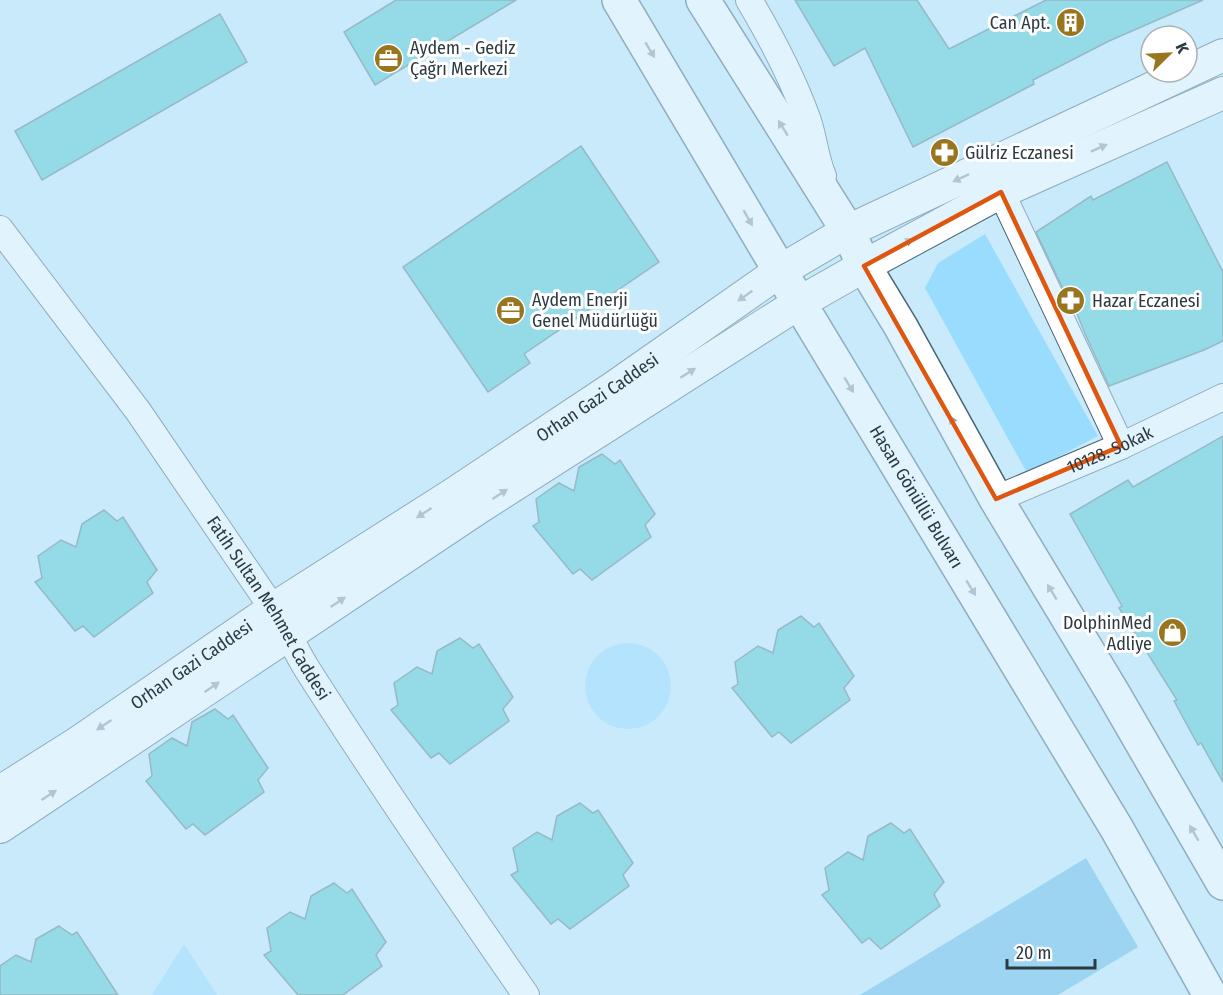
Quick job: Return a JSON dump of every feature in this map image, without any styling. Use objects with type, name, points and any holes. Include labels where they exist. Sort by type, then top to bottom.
[{"type":"main road","name":"Hasan Gönüllü Bulvarı","points":[[620,0],[799,303],[1117,829],[1210,995]]},
{"type":"main road","points":[[703,0],[848,231],[864,266],[901,327],[996,499],[1113,693],[1223,883]]},
{"type":"street","points":[[749,0],[785,65],[808,120],[818,165],[848,231]]},
{"type":"street","name":"Orhan Gazi Caddesi","points":[[0,826],[452,495],[613,388],[780,271],[848,231],[1223,55]]},
{"type":"street","name":"Orhan Gazi Caddesi","points":[[0,792],[79,742],[518,482],[799,303],[1001,192],[1223,93]]},
{"type":"street","points":[[1001,192],[1121,446]]},
{"type":"street","name":"Fatih Sultan Mehmet Caddesi","points":[[0,229],[138,411],[281,622],[305,666],[396,806],[526,995]]},
{"type":"street","name":"10128. Sokak","points":[[996,499],[1121,446],[1223,397]]},
{"type":"highlighted area","points":[[1001,192],[1121,446],[996,499],[864,266]]},
{"type":"shaded area","points":[[985,234],[1098,436],[1027,473],[925,288],[938,263]]},
{"type":"shaded area","points":[[628,643],[652,650],[664,662],[671,686],[664,710],[652,722],[628,729],[604,722],[592,710],[585,686],[592,662],[604,650]]},
{"type":"shaded area","points":[[1086,858],[1138,947],[1058,995],[860,995]]},
{"type":"shaded area","points":[[184,944],[217,995],[152,995]]},
{"type":"building","name":"Aydem - Gediz Çağrı Merkezi","points":[[396,0],[516,0],[375,85],[344,32]]},
{"type":"building","points":[[795,0],[917,0],[949,49],[1046,0],[1203,0],[1148,24],[1139,24],[1139,28],[1033,80],[1034,84],[913,147],[865,48],[834,66]]},
{"type":"building","points":[[220,14],[247,62],[42,180],[15,131]]},
{"type":"building","name":"Aydem Enerji Genel Müdürlüğü","points":[[581,146],[659,262],[524,354],[530,363],[488,392],[403,267]]},
{"type":"building","points":[[1167,162],[1223,272],[1223,341],[1109,386],[1068,292],[1065,293],[1036,232],[1091,196],[1093,200]]},
{"type":"building","points":[[1223,436],[1223,782],[1201,743],[1198,745],[1174,701],[1177,700],[1119,608],[1122,606],[1070,514],[1128,480],[1133,487]]},
{"type":"building","points":[[602,454],[615,464],[620,460],[655,514],[645,525],[651,537],[592,580],[580,569],[573,574],[533,526],[539,522],[536,499],[559,483],[574,491],[579,467]]},
{"type":"building","points":[[104,510],[117,521],[123,517],[157,570],[147,582],[153,593],[94,637],[83,626],[75,631],[35,582],[42,578],[38,556],[61,540],[76,547],[82,524]]},
{"type":"building","points":[[801,616],[814,627],[819,623],[854,676],[844,688],[850,700],[791,743],[779,732],[772,737],[732,688],[738,684],[735,662],[758,646],[773,653],[778,630]]},
{"type":"building","points":[[460,638],[473,648],[479,644],[513,697],[503,709],[509,721],[450,764],[439,753],[431,758],[391,710],[398,705],[394,683],[417,667],[432,674],[437,651]]},
{"type":"building","points":[[215,709],[228,719],[233,715],[268,768],[258,780],[264,792],[205,835],[193,824],[186,829],[146,781],[152,776],[149,754],[172,738],[187,746],[192,722]]},
{"type":"building","points":[[580,803],[593,813],[598,810],[633,863],[623,875],[629,886],[570,929],[558,919],[551,924],[511,875],[518,871],[513,848],[537,832],[552,840],[557,816]]},
{"type":"building","points":[[891,823],[904,833],[910,829],[944,882],[934,894],[940,906],[881,949],[869,938],[862,943],[822,895],[829,890],[825,868],[848,852],[863,860],[868,836]]},
{"type":"building","points":[[334,883],[347,893],[352,889],[386,942],[376,955],[382,966],[343,995],[298,995],[264,955],[271,951],[267,928],[290,912],[305,919],[311,896]]},
{"type":"building","points":[[59,926],[72,935],[77,932],[118,995],[0,995],[0,966],[16,955],[31,962],[36,939]]},
{"type":"place","name":"Can Apt.","points":[[1071,23]]},
{"type":"place","name":"Aydem - Gediz Çağrı Merkezi","points":[[389,58]]},
{"type":"place","name":"Gülriz Eczanesi","points":[[944,153]]},
{"type":"place","name":"Hazar Eczanesi","points":[[1071,301]]},
{"type":"place","name":"Aydem Enerji Genel Müdürlüğü","points":[[511,310]]},
{"type":"place","name":"DolphinMed Adliye","points":[[1173,633]]}]
